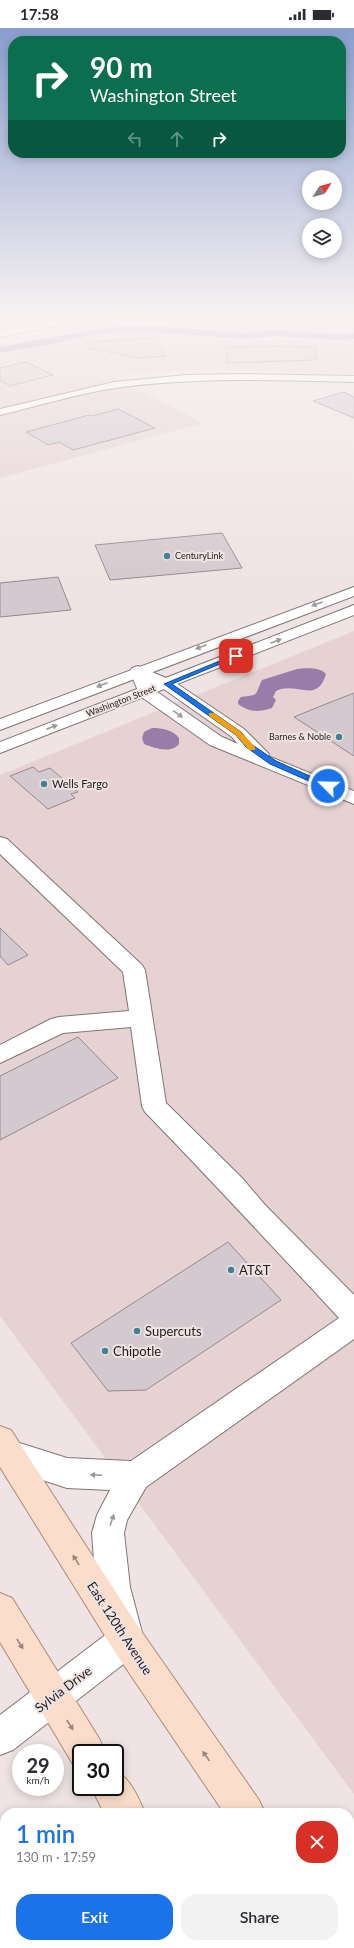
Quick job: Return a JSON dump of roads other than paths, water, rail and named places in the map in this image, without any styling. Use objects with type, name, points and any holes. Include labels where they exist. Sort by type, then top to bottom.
[{"type":"main road","name":"East 120th Avenue","points":[[5,1447],[127,1640],[243,1808]]},
{"type":"main road","points":[[0,1610],[81,1744]]},
{"type":"main road","points":[[115,1796],[123,1808]]},
{"type":"street","points":[[0,412],[36,404]]},
{"type":"street","name":"Washington Street","points":[[0,725],[138,671],[354,591]]},
{"type":"street","name":"Washington Street","points":[[0,748],[354,610]]},
{"type":"street","points":[[138,671],[167,684],[238,733],[249,746],[273,763]]},
{"type":"street","points":[[138,671],[146,692],[216,741],[237,751],[273,763],[354,798]]},
{"type":"street","points":[[0,733],[38,710]]},
{"type":"street","points":[[0,843],[134,970],[154,1106],[233,1185],[256,1212],[354,1314]]},
{"type":"street","points":[[0,1055],[59,1025],[142,1018]]},
{"type":"street","points":[[127,1640],[113,1587],[108,1533],[113,1515],[135,1476],[354,1323]]},
{"type":"street","points":[[5,1447],[68,1473],[135,1476]]},
{"type":"street","name":"Sylvia Drive","points":[[0,1737],[127,1640]]},
{"type":"place","name":"CenturyLink","points":[[167,556]]},
{"type":"place","name":"Barnes & Noble","points":[[339,737]]},
{"type":"place","name":"Wells Fargo","points":[[44,784]]},
{"type":"place","name":"AT&T","points":[[231,1270]]},
{"type":"place","name":"Supercuts","points":[[137,1331]]},
{"type":"place","name":"Chipotle","points":[[105,1351]]}]
